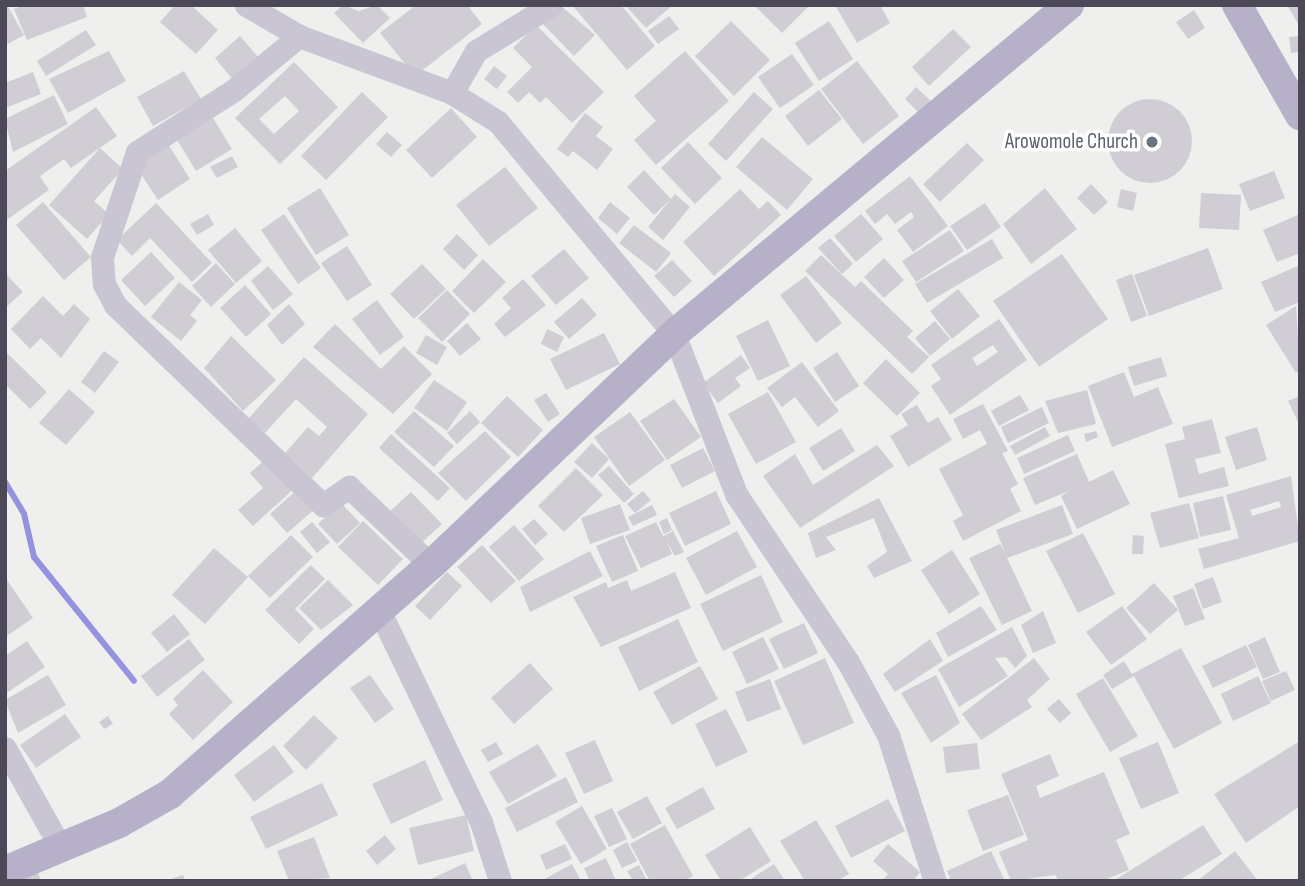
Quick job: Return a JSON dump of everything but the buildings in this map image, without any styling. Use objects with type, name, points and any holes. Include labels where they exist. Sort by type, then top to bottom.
[{"type":"main road","points":[[5,871],[61,848],[170,794],[431,565],[674,334],[1069,5]]},
{"type":"main road","points":[[1237,6],[1300,115]]},
{"type":"street","points":[[246,5],[299,36],[452,93],[498,122],[541,167],[674,334],[736,494],[848,662],[888,735],[935,881]]},
{"type":"street","points":[[452,93],[476,51],[551,5]]},
{"type":"street","points":[[299,36],[234,90],[137,152],[102,257],[104,284],[116,305],[298,473],[323,505],[349,487],[431,565]]},
{"type":"street","points":[[379,610],[481,822],[500,881]]},
{"type":"street","points":[[5,748],[61,848]]},
{"type":"waterway","points":[[5,482],[24,514],[34,557],[134,681]]},
{"type":"place","name":"Arowomole Church","points":[[1152,142]]}]
